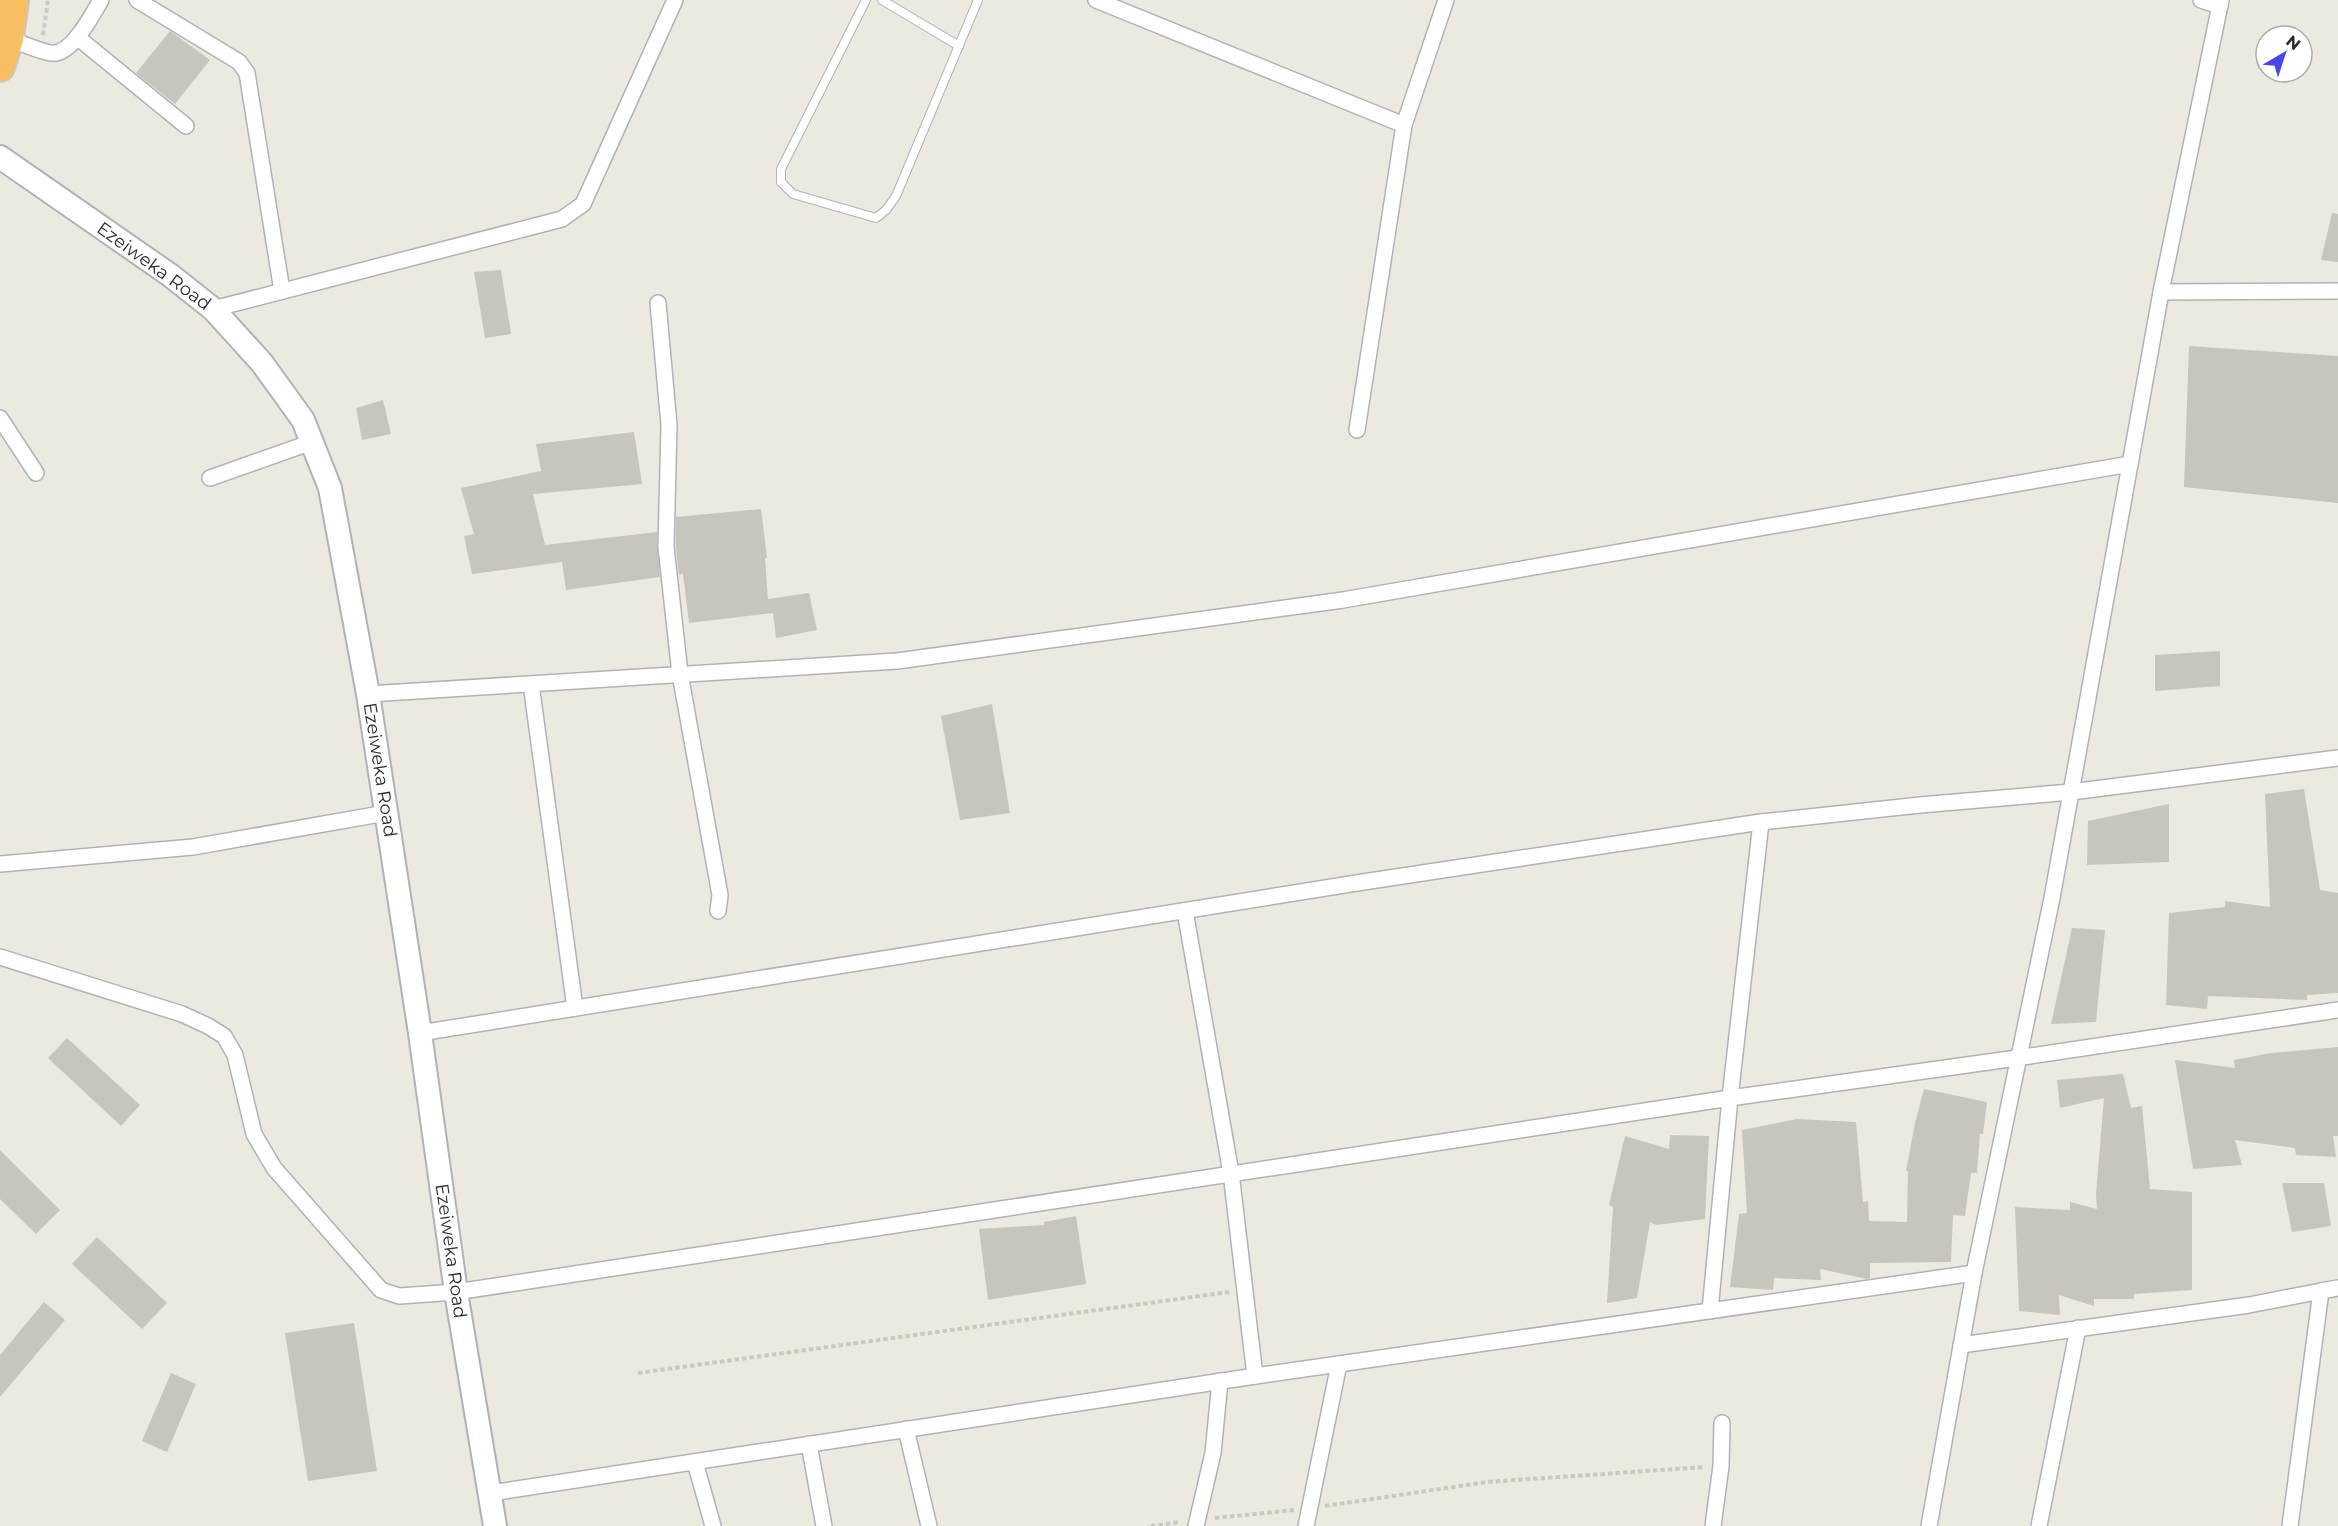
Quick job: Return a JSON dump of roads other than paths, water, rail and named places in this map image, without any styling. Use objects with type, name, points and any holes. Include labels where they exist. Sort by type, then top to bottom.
[{"type":"highway","points":[[0,67],[9,39],[14,0]]},
{"type":"main road","name":"Ezeiweka Road","points":[[0,158],[170,275],[213,309],[262,363],[303,420],[330,488],[368,694],[420,1033],[456,1292],[495,1526]]},
{"type":"street","points":[[9,39],[52,54],[64,50],[77,38],[101,0]]},
{"type":"street","points":[[137,0],[239,62],[247,73],[282,291]]},
{"type":"street","points":[[213,309],[562,219],[583,204],[675,0]]},
{"type":"street","points":[[1096,0],[1404,125]]},
{"type":"street","points":[[1357,430],[1404,125],[1446,0]]},
{"type":"street","points":[[1929,1526],[1974,1273],[2052,898],[2161,292],[2221,3],[2200,0]]},
{"type":"street","points":[[77,38],[186,126]]},
{"type":"street","points":[[2161,292],[2338,291]]},
{"type":"street","points":[[658,303],[669,425],[666,547],[680,674],[720,895],[718,911]]},
{"type":"street","points":[[0,418],[36,473]]},
{"type":"street","points":[[210,478],[312,442]]},
{"type":"street","points":[[368,694],[897,661],[1343,600],[2130,464]]},
{"type":"street","points":[[531,684],[575,1008]]},
{"type":"street","points":[[420,1033],[1761,822],[2071,792],[2338,758]]},
{"type":"street","points":[[0,864],[193,847],[386,813]]},
{"type":"street","points":[[1710,1311],[1730,1098],[1761,822]]},
{"type":"street","points":[[1185,911],[1231,1173],[1255,1376]]},
{"type":"street","points":[[0,957],[182,1014],[224,1036],[235,1055],[254,1134],[274,1168],[381,1290],[399,1296],[456,1292],[1730,1098],[2338,1010]]},
{"type":"street","points":[[491,1493],[1255,1376],[1974,1273]]},
{"type":"street","points":[[1961,1345],[2249,1305],[2338,1288]]},
{"type":"street","points":[[2290,1526],[2296,1495],[2321,1291]]},
{"type":"street","points":[[2039,1526],[2078,1328]]},
{"type":"street","points":[[1306,1526],[1340,1364]]},
{"type":"street","points":[[1197,1523],[1213,1453],[1220,1382]]},
{"type":"street","points":[[1713,1526],[1721,1466],[1722,1423]]},
{"type":"street","points":[[906,1429],[928,1526]]},
{"type":"street","points":[[809,1444],[824,1526]]},
{"type":"street","points":[[695,1462],[713,1526]]},
{"type":"lane","points":[[866,0],[781,169],[781,182],[793,194],[876,218],[886,210],[896,196],[978,0]]},
{"type":"lane","points":[[882,0],[959,46]]}]
